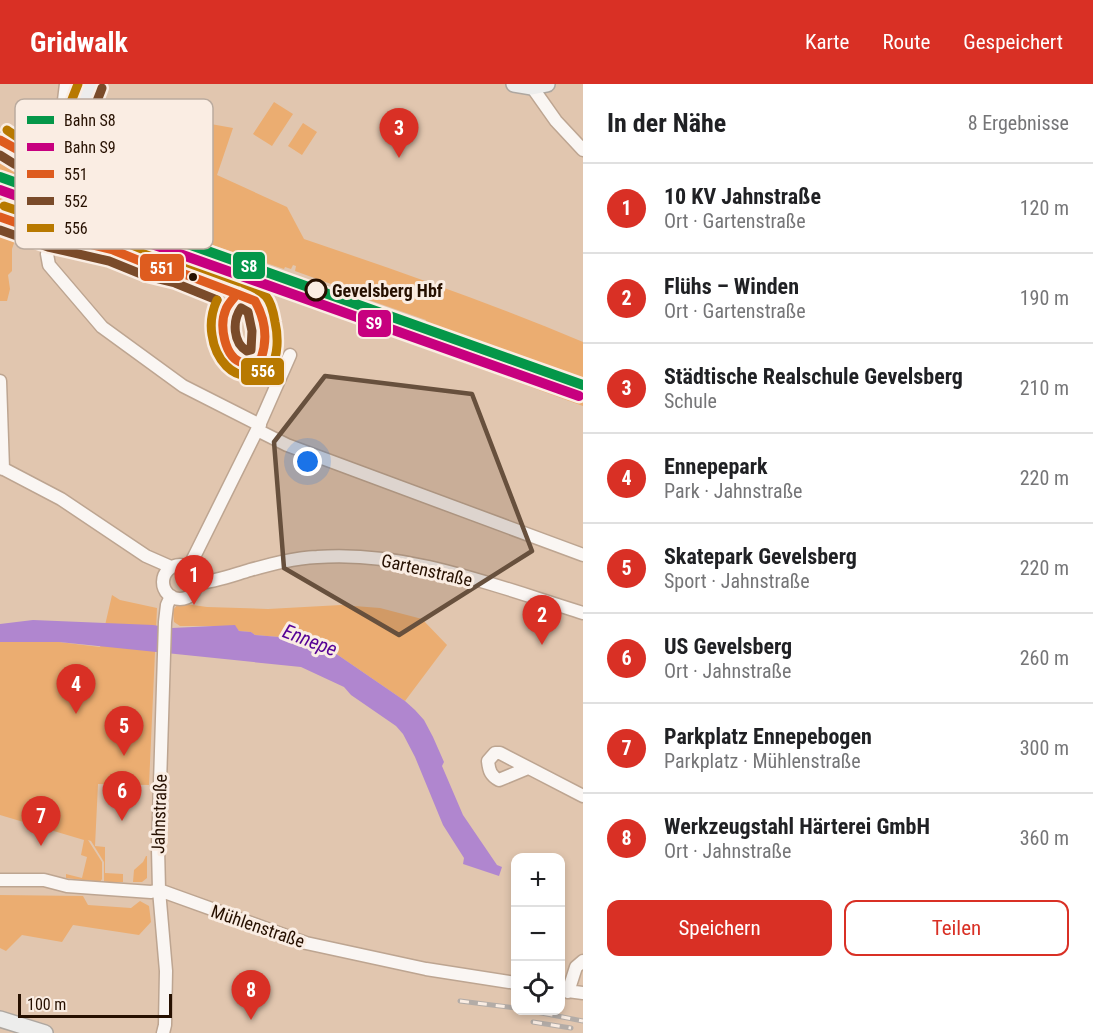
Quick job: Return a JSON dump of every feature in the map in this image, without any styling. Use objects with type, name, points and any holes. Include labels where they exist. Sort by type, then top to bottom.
[{"type":"main road","points":[[85,99],[91,84]]},
{"type":"main road","points":[[514,84],[532,87],[547,84]]},
{"type":"main road","points":[[0,140],[15,150]]},
{"type":"main road","points":[[0,217],[15,222]]},
{"type":"main road","points":[[0,1019],[45,1033]]},
{"type":"street","points":[[64,99],[66,84]]},
{"type":"street","points":[[532,87],[556,121],[583,150]]},
{"type":"street","points":[[47,249],[49,264],[102,327],[183,386],[287,445],[583,555]]},
{"type":"street","points":[[189,567],[258,427],[290,355]]},
{"type":"street","points":[[0,381],[2,468],[61,499],[146,556],[171,567],[183,565],[189,567],[197,583],[196,589],[188,597],[171,596],[164,587],[164,575],[171,567]]},
{"type":"street","name":"Gartenstraße","points":[[197,583],[208,583],[293,560],[340,555],[362,556],[428,566],[583,613]]},
{"type":"street","points":[[146,556],[163,580]]},
{"type":"street","name":"Jahnstraße","points":[[163,1033],[166,970],[159,890],[158,838],[165,622],[167,605],[171,596]]},
{"type":"street","points":[[528,768],[583,796]]},
{"type":"street","name":"Mühlenstraße","points":[[0,880],[44,880],[67,886],[159,890],[306,943],[426,969],[511,982]]},
{"type":"street","points":[[565,989],[576,967],[583,961]]},
{"type":"street","points":[[565,991],[583,993]]},
{"type":"highlighted area","points":[[325,376],[472,394],[532,551],[399,635],[284,568],[274,442]]},
{"type":"shaded area","points":[[274,102],[293,114],[272,146],[253,134]]},
{"type":"shaded area","points":[[303,123],[317,132],[302,155],[288,146]]},
{"type":"shaded area","points":[[213,124],[233,128],[217,175],[287,207],[304,239],[409,275],[583,342],[583,406],[420,347],[426,320],[295,271],[296,266],[284,269],[213,245]]},
{"type":"shaded area","points":[[0,148],[15,155],[15,176],[0,170]]},
{"type":"shaded area","points":[[0,188],[15,193],[15,213],[0,208]]},
{"type":"shaded area","points":[[0,223],[15,227],[15,240],[12,249],[12,271],[8,275],[10,289],[7,301],[0,301]]},
{"type":"shaded area","points":[[112,595],[120,600],[157,608],[149,785],[98,784],[95,846],[105,847],[105,873],[123,874],[123,882],[104,882],[104,862],[91,841],[88,840],[102,862],[100,882],[66,878],[66,874],[82,878],[87,857],[81,855],[84,840],[0,815],[0,642],[59,642],[100,647]]},
{"type":"shaded area","points":[[179,603],[207,607],[268,609],[341,605],[380,608],[422,619],[447,645],[405,701],[316,640],[255,635],[251,632],[239,631],[235,626],[180,626],[174,622],[173,610]]},
{"type":"shaded area","points":[[146,856],[147,878],[142,882],[133,882],[134,870]]},
{"type":"shaded area","points":[[0,895],[83,896],[88,905],[131,908],[140,901],[149,906],[151,922],[139,935],[73,925],[62,942],[22,935],[6,951],[0,948]]},
{"type":"water","name":"Ennepe","points":[[33,620],[153,625],[172,628],[235,625],[239,631],[251,632],[255,635],[316,640],[405,701],[424,720],[444,762],[442,766],[463,815],[497,865],[502,867],[499,876],[463,864],[464,858],[443,825],[403,734],[396,726],[351,695],[344,687],[301,667],[59,642],[0,642],[0,624]]},
{"type":"railway","points":[[460,1001],[511,1007]]},
{"type":"railway","points":[[552,1015],[583,1021]]},
{"type":"railway","points":[[533,1022],[571,1028]]},
{"type":"rail line","name":"S8","points":[[0,177],[15,182]]},
{"type":"rail line","name":"S9","points":[[0,190],[15,195]]},
{"type":"rail line","name":"S9","points":[[166,249],[579,396]]},
{"type":"rail line","name":"S8","points":[[202,249],[583,385]]},
{"type":"transit line","name":"556","points":[[72,99],[78,84]]},
{"type":"transit line","name":"552","points":[[98,99],[102,88]]},
{"type":"transit line","name":"556","points":[[7,130],[15,135]]},
{"type":"transit line","name":"551","points":[[0,140],[15,148]]},
{"type":"transit line","name":"552","points":[[0,155],[15,164]]},
{"type":"transit line","name":"556","points":[[4,206],[15,210]]},
{"type":"transit line","name":"551","points":[[0,217],[15,222]]},
{"type":"transit line","name":"552","points":[[0,230],[15,235]]},
{"type":"transit line","name":"552","points":[[57,249],[109,261],[217,300]]},
{"type":"transit line","name":"551","points":[[109,249],[237,294]]},
{"type":"transit line","name":"556","points":[[142,249],[240,282]]},
{"type":"transit line","name":"556","points":[[217,300],[211,331],[217,352],[226,366],[240,374],[249,375],[267,369],[273,363],[277,346],[272,307],[266,296],[243,283]]},
{"type":"transit line","name":"551","points":[[237,294],[255,301],[263,322],[265,337],[261,359],[250,363],[243,363],[231,355],[223,332],[226,309],[237,294]]},
{"type":"transit line","name":"552","points":[[241,308],[248,312],[252,331],[251,350],[247,351],[239,343],[235,331],[236,319],[241,308]]},
{"type":"place","name":"Städtische Realschule Gevelsberg","points":[[399,158]]},
{"type":"place","name":"Gevelsberg Hbf","points":[[316,290]]},
{"type":"place","name":"10 KV Jahnstraße","points":[[194,605]]},
{"type":"place","name":"Flühs – Winden","points":[[542,645]]},
{"type":"place","name":"Ennepepark","points":[[76,714]]},
{"type":"place","name":"Skatepark Gevelsberg","points":[[124,756]]},
{"type":"place","name":"US Gevelsberg","points":[[122,821]]},
{"type":"place","name":"Parkplatz Ennepebogen","points":[[41,846]]},
{"type":"place","name":"Werkzeugstahl Härterei GmbH","points":[[251,1020]]}]
